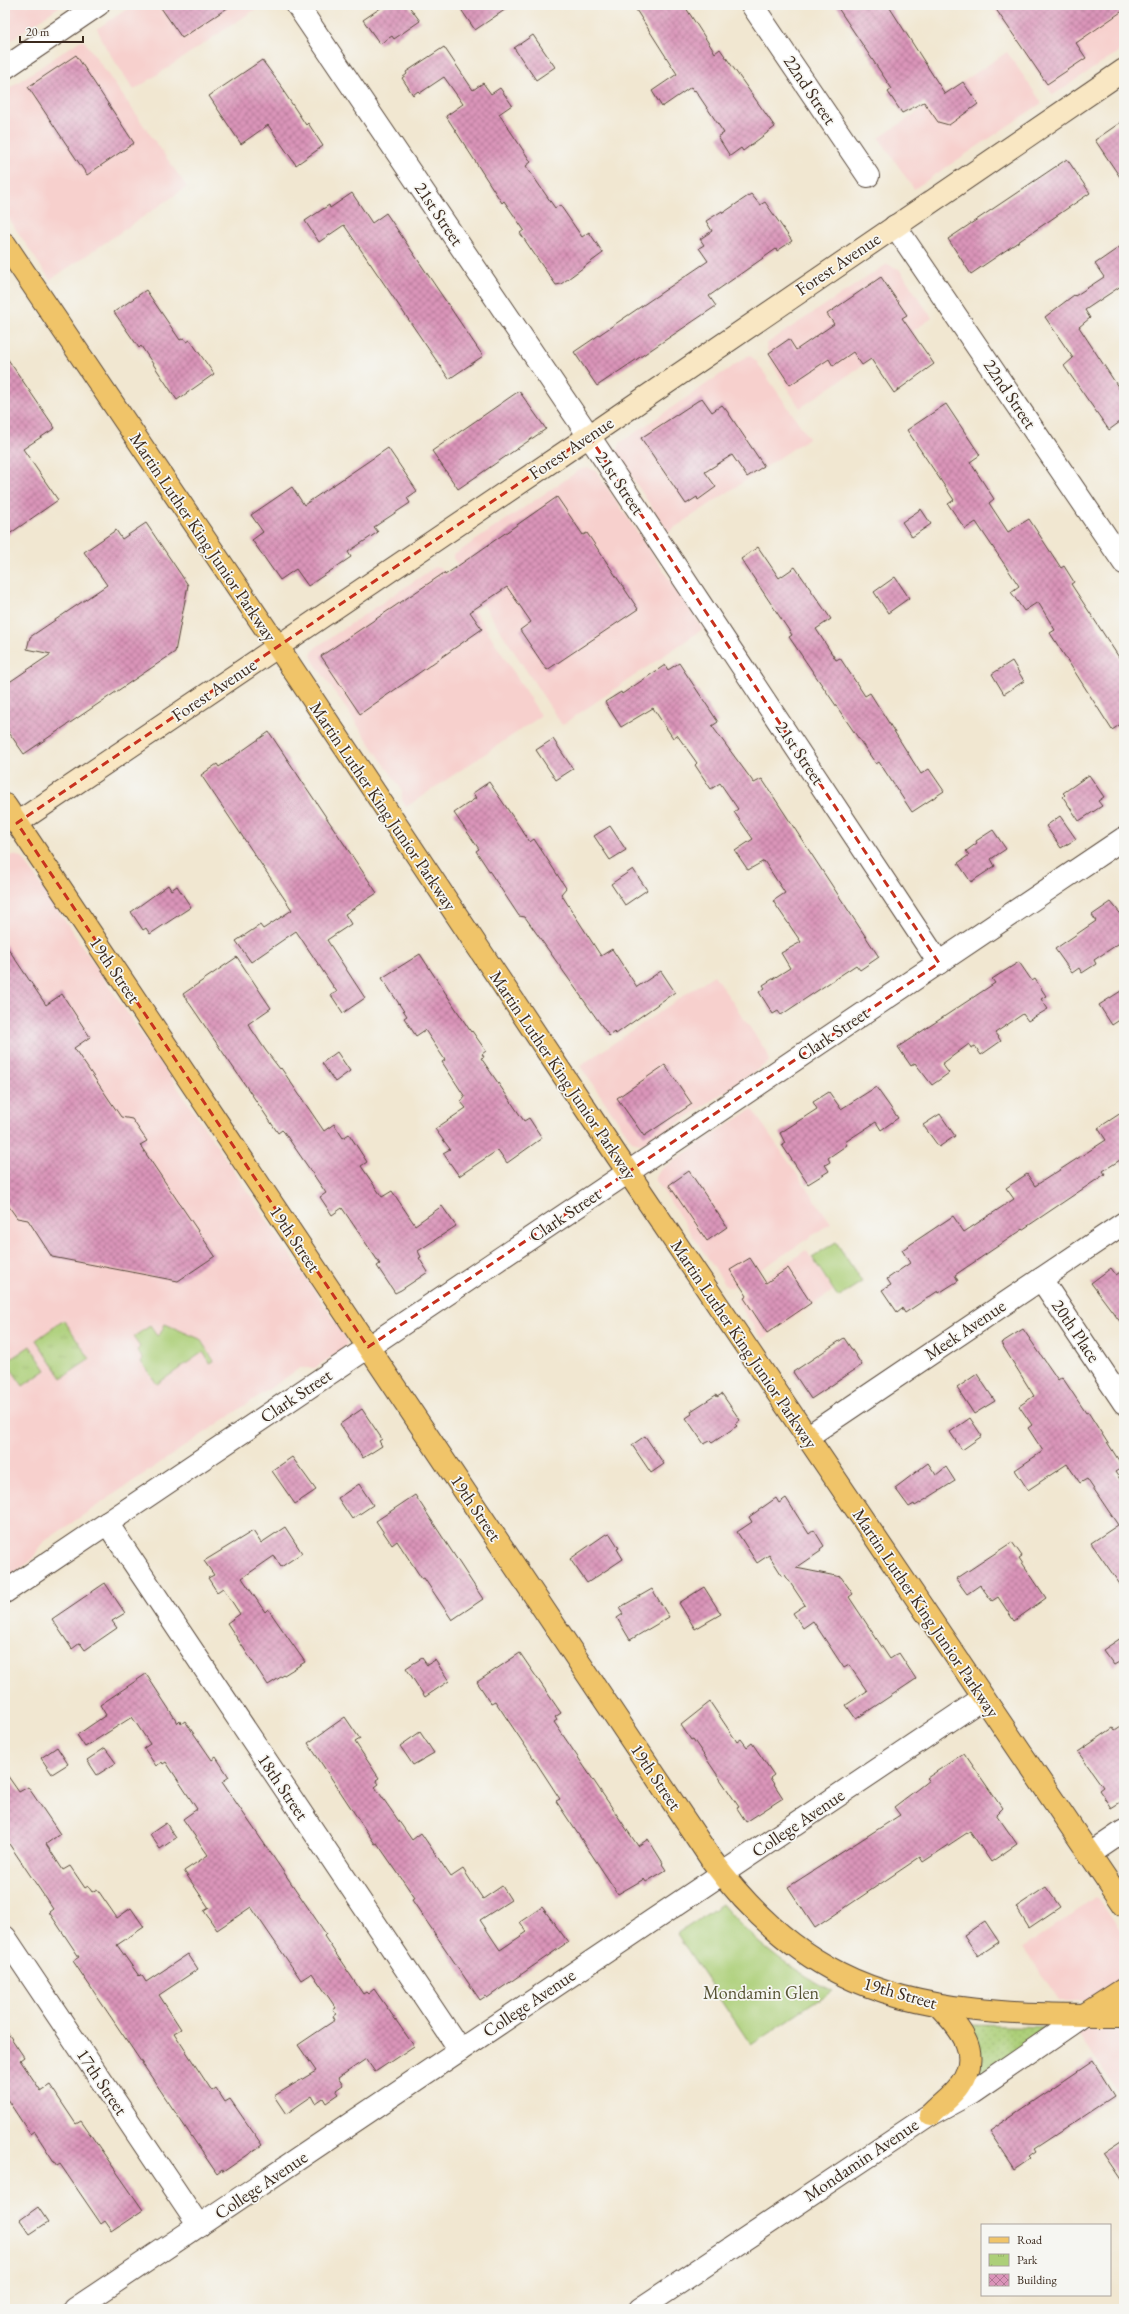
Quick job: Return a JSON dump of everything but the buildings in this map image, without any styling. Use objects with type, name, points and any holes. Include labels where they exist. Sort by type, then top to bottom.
[{"type":"main road","name":"Forest Avenue","points":[[17,823],[589,436],[1124,70]]},
{"type":"main road","name":"Martin Luther King Junior Parkway","points":[[5,244],[278,647],[628,1172],[1124,1905]]},
{"type":"main road","name":"19th Street","points":[[5,805],[722,1874],[750,1906],[777,1932],[807,1955],[839,1974],[894,1994],[938,2005],[1024,2013],[1084,2015]]},
{"type":"main road","points":[[1084,2015],[1124,1989]]},
{"type":"main road","points":[[930,2115],[960,2086],[967,2071],[970,2056],[966,2040],[960,2028],[938,2005]]},
{"type":"main road","points":[[1084,2015],[1124,2015]]},
{"type":"street","points":[[5,68],[98,5]]},
{"type":"street","name":"21st Street","points":[[297,5],[589,436],[939,963]]},
{"type":"street","name":"22nd Street","points":[[752,5],[868,176]]},
{"type":"street","name":"22nd Street","points":[[895,226],[1124,563]]},
{"type":"street","name":"Clark Street","points":[[5,1592],[1124,838]]},
{"type":"street","name":"Meek Avenue","points":[[807,1437],[1124,1223]]},
{"type":"street","name":"20th Place","points":[[1041,1279],[1124,1403]]},
{"type":"street","name":"18th Street","points":[[106,1523],[460,2050]]},
{"type":"street","name":"College Avenue","points":[[75,2309],[983,1698]]},
{"type":"street","points":[[1090,1854],[1124,1831]]},
{"type":"street","name":"17th Street","points":[[5,1937],[199,2226]]},
{"type":"street","name":"Mondamin Avenue","points":[[640,2309],[930,2115],[972,2092],[1084,2015]]},
{"type":"highlighted area","points":[[589,436],[939,963],[368,1347],[17,823]]},
{"type":"shaded area","points":[[5,5],[60,5],[60,6],[5,44]]},
{"type":"shaded area","points":[[133,5],[262,5],[134,90],[106,48],[98,31],[98,28]]},
{"type":"shaded area","points":[[991,5],[1124,5],[1124,48],[1053,95]]},
{"type":"shaded area","points":[[81,40],[85,42],[187,187],[50,280],[5,213],[5,91]]},
{"type":"shaded area","points":[[1007,52],[1042,103],[914,189],[879,138]]},
{"type":"shaded area","points":[[887,264],[899,269],[932,318],[800,408],[770,361],[766,344]]},
{"type":"shaded area","points":[[749,355],[756,361],[809,438],[668,532],[617,454],[620,443]]},
{"type":"shaded area","points":[[589,468],[596,471],[703,629],[562,725],[453,558],[454,555],[581,469]]},
{"type":"shaded area","points":[[435,567],[440,567],[453,582],[482,622],[541,716],[406,807],[402,800],[402,790],[314,662],[311,655],[315,648]]},
{"type":"shaded area","points":[[12,855],[21,857],[24,860],[345,1336],[347,1344],[343,1349],[315,1368],[300,1368],[45,1541],[30,1562],[5,1579],[5,859]]},
{"type":"shaded area","points":[[714,975],[768,1054],[769,1062],[650,1142],[643,1144],[632,1141],[580,1066]]},
{"type":"shaded area","points":[[752,1109],[831,1223],[738,1285],[727,1287],[655,1179],[660,1170]]},
{"type":"shaded area","points":[[806,1250],[833,1291],[762,1339],[736,1300],[752,1287]]},
{"type":"shaded area","points":[[1097,1897],[1124,1936],[1124,1980],[1088,2001],[1059,2001],[1023,1948]]},
{"type":"shaded area","points":[[1084,2028],[1124,2029],[1124,2102],[1076,2031]]},
{"type":"green space","points":[[836,1242],[862,1282],[838,1297],[812,1257]]},
{"type":"green space","points":[[64,1320],[90,1359],[62,1378],[36,1340]]},
{"type":"green space","points":[[165,1324],[200,1339],[214,1361],[210,1363],[203,1352],[157,1384],[141,1362],[143,1360],[137,1350],[140,1347],[133,1337],[150,1326],[157,1336]]},
{"type":"green space","points":[[30,1346],[46,1370],[23,1386],[6,1362]]},
{"type":"green space","name":"Mondamin Glen","points":[[722,1904],[746,1931],[772,1954],[816,1983],[832,1991],[751,2045],[677,1934]]},
{"type":"green space","points":[[968,2025],[1051,2027],[968,2086]]}]
